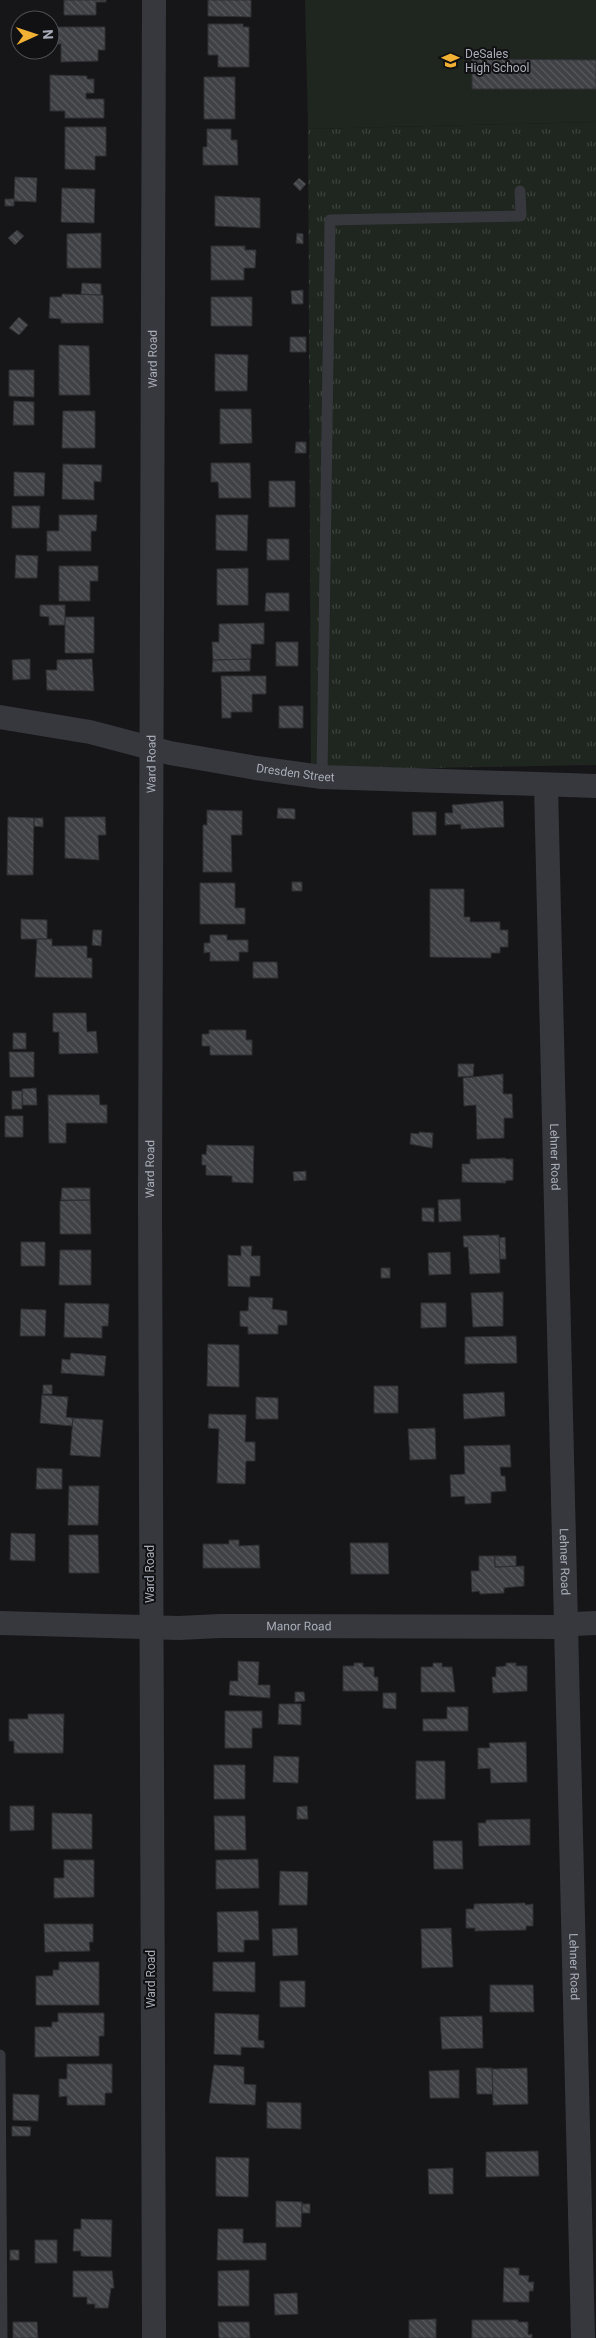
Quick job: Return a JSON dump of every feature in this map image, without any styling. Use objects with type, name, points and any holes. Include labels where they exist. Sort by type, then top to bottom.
[{"type":"street","name":"Ward Road","points":[[154,0],[150,1626],[154,2338]]},
{"type":"street","name":"Dresden Street","points":[[0,717],[90,732],[170,753],[246,767],[322,777],[546,786],[596,786]]},
{"type":"street","name":"Lehner Road","points":[[546,786],[583,2338]]},
{"type":"street","name":"Manor Road","points":[[0,1622],[179,1628],[220,1626],[557,1627],[596,1624]]},
{"type":"lane","points":[[322,777],[330,220],[521,216],[520,191]]},
{"type":"lane","points":[[0,2055],[2,2338]]},
{"type":"green space","name":"DeSales High School","points":[[305,0],[596,0],[596,122],[308,129]]},
{"type":"green space","points":[[596,122],[596,765],[311,770],[308,129]]},
{"type":"building","points":[[64,0],[106,0],[106,2],[96,2],[96,15],[64,15]]},
{"type":"building","points":[[208,0],[251,0],[251,17],[208,16]]},
{"type":"building","points":[[208,24],[243,24],[243,27],[249,27],[249,67],[218,67],[218,55],[208,55]]},
{"type":"building","points":[[60,27],[105,27],[105,50],[98,50],[98,61],[61,62]]},
{"type":"building","points":[[472,59],[596,60],[596,89],[472,89]]},
{"type":"building","points":[[50,75],[87,76],[87,79],[94,79],[94,93],[86,93],[86,99],[104,99],[104,118],[65,118],[65,111],[50,111]]},
{"type":"building","points":[[204,77],[235,77],[235,119],[204,119]]},
{"type":"building","points":[[65,127],[106,127],[106,156],[95,156],[95,170],[65,169]]},
{"type":"building","points":[[207,129],[231,129],[231,140],[237,140],[238,165],[203,165],[203,147],[207,147]]},
{"type":"building","points":[[15,177],[37,178],[36,202],[14,201]]},
{"type":"building","points":[[299,178],[306,184],[300,191],[293,184]]},
{"type":"building","points":[[62,188],[95,189],[94,223],[61,222]]},
{"type":"building","points":[[215,196],[260,198],[260,228],[215,226]]},
{"type":"building","points":[[5,199],[14,199],[14,206],[5,206]]},
{"type":"building","points":[[17,230],[24,236],[15,245],[8,238]]},
{"type":"building","points":[[101,233],[101,268],[67,268],[67,234]]},
{"type":"building","points":[[297,233],[303,234],[303,244],[296,243]]},
{"type":"building","points":[[211,246],[245,246],[245,250],[256,250],[255,268],[244,268],[244,280],[211,280]]},
{"type":"building","points":[[82,283],[101,284],[101,295],[81,294]]},
{"type":"building","points":[[303,290],[303,304],[292,304],[291,291]]},
{"type":"building","points":[[62,294],[103,295],[103,323],[61,323],[61,319],[49,318],[50,297],[62,297]]},
{"type":"building","points":[[211,297],[252,297],[252,326],[211,326]]},
{"type":"building","points":[[19,317],[28,325],[19,335],[9,328]]},
{"type":"building","points":[[290,337],[306,337],[306,352],[290,352]]},
{"type":"building","points":[[59,345],[89,346],[90,395],[59,395]]},
{"type":"building","points":[[215,354],[248,355],[247,391],[215,391]]},
{"type":"building","points":[[9,370],[34,370],[34,397],[9,396]]},
{"type":"building","points":[[14,401],[34,402],[34,425],[13,425]]},
{"type":"building","points":[[220,409],[251,409],[252,443],[220,444]]},
{"type":"building","points":[[63,411],[95,411],[95,448],[62,448]]},
{"type":"building","points":[[296,442],[306,442],[306,453],[295,453]]},
{"type":"building","points":[[211,463],[250,463],[251,498],[219,498],[218,482],[211,482]]},
{"type":"building","points":[[63,464],[102,465],[101,482],[94,481],[94,500],[62,499]]},
{"type":"building","points":[[14,472],[45,473],[44,496],[14,496]]},
{"type":"building","points":[[269,481],[295,481],[295,507],[269,507]]},
{"type":"building","points":[[12,506],[40,506],[39,528],[12,528]]},
{"type":"building","points":[[59,515],[97,515],[96,531],[91,531],[91,551],[47,551],[47,531],[59,531]]},
{"type":"building","points":[[216,515],[248,515],[247,551],[216,550]]},
{"type":"building","points":[[267,539],[289,539],[289,560],[267,560]]},
{"type":"building","points":[[16,555],[38,556],[37,578],[15,578]]},
{"type":"building","points":[[59,566],[98,566],[98,581],[90,581],[90,601],[59,601]]},
{"type":"building","points":[[248,568],[248,605],[217,605],[217,569]]},
{"type":"building","points":[[266,593],[289,593],[289,611],[265,611]]},
{"type":"building","points":[[40,605],[65,605],[65,625],[49,625],[49,617],[40,616]]},
{"type":"building","points":[[65,617],[94,617],[94,653],[65,653]]},
{"type":"building","points":[[264,623],[264,644],[251,644],[251,659],[213,660],[212,642],[219,642],[219,624]]},
{"type":"building","points":[[276,642],[298,642],[298,666],[276,666]]},
{"type":"building","points":[[30,659],[30,679],[13,680],[12,660]]},
{"type":"building","points":[[92,659],[94,691],[47,690],[46,670],[57,670],[57,660]]},
{"type":"building","points":[[250,659],[250,671],[212,672],[213,660]]},
{"type":"building","points":[[221,676],[266,676],[266,694],[252,694],[252,712],[231,712],[231,718],[222,718]]},
{"type":"building","points":[[279,706],[303,706],[303,728],[279,728]]},
{"type":"building","points":[[503,801],[504,827],[461,829],[461,824],[445,825],[445,813],[453,813],[452,805]]},
{"type":"building","points":[[278,808],[295,809],[295,819],[277,818]]},
{"type":"building","points":[[207,810],[242,811],[242,835],[231,835],[232,872],[203,872],[203,825],[207,825]]},
{"type":"building","points":[[412,812],[436,812],[436,835],[413,835]]},
{"type":"building","points":[[8,817],[34,818],[33,875],[7,875]]},
{"type":"building","points":[[65,817],[105,817],[106,835],[98,835],[99,860],[65,858]]},
{"type":"building","points":[[34,818],[43,818],[43,827],[34,826]]},
{"type":"building","points":[[292,882],[302,882],[302,891],[292,891]]},
{"type":"building","points":[[200,883],[235,883],[235,908],[245,908],[245,924],[200,924]]},
{"type":"building","points":[[430,889],[464,889],[464,917],[470,917],[470,922],[500,922],[500,930],[508,930],[508,947],[500,947],[500,953],[491,953],[491,958],[430,957]]},
{"type":"building","points":[[21,919],[47,920],[47,939],[21,939]]},
{"type":"building","points":[[93,930],[102,930],[101,946],[92,945]]},
{"type":"building","points":[[210,935],[227,935],[227,940],[248,940],[248,952],[239,952],[239,961],[210,961],[210,952],[204,953],[204,943],[210,943]]},
{"type":"building","points":[[37,939],[52,939],[52,946],[87,946],[87,958],[92,958],[92,978],[35,977]]},
{"type":"building","points":[[253,962],[277,962],[278,978],[253,978]]},
{"type":"building","points":[[53,1013],[86,1013],[87,1032],[96,1031],[98,1053],[59,1054],[59,1032],[53,1032]]},
{"type":"building","points":[[209,1030],[246,1030],[246,1040],[252,1040],[252,1055],[210,1055],[210,1046],[202,1046],[202,1034],[209,1034]]},
{"type":"building","points":[[13,1033],[26,1033],[26,1049],[13,1049]]},
{"type":"building","points":[[9,1052],[34,1052],[34,1077],[10,1077]]},
{"type":"building","points":[[458,1064],[474,1064],[473,1076],[458,1077]]},
{"type":"building","points":[[503,1074],[503,1094],[512,1094],[513,1118],[504,1118],[504,1138],[477,1139],[476,1105],[464,1106],[463,1078]]},
{"type":"building","points":[[36,1088],[37,1105],[23,1105],[22,1089]]},
{"type":"building","points":[[12,1091],[22,1091],[22,1109],[12,1109]]},
{"type":"building","points":[[48,1095],[99,1095],[100,1105],[107,1105],[107,1123],[66,1123],[66,1143],[49,1143]]},
{"type":"building","points":[[5,1116],[23,1116],[23,1137],[5,1137]]},
{"type":"building","points":[[419,1132],[433,1133],[432,1148],[410,1144],[411,1133],[419,1134]]},
{"type":"building","points":[[207,1145],[254,1146],[253,1183],[232,1182],[232,1176],[206,1175],[206,1165],[202,1165],[202,1154],[206,1155]]},
{"type":"building","points":[[470,1159],[513,1159],[513,1180],[505,1181],[506,1183],[462,1182],[462,1164],[470,1164]]},
{"type":"building","points":[[306,1171],[306,1180],[294,1181],[293,1172]]},
{"type":"building","points":[[62,1188],[90,1188],[90,1200],[61,1200]]},
{"type":"building","points":[[460,1199],[461,1221],[439,1222],[438,1200]]},
{"type":"building","points":[[90,1200],[91,1234],[60,1234],[60,1201]]},
{"type":"building","points":[[422,1208],[434,1208],[434,1222],[422,1221]]},
{"type":"building","points":[[499,1235],[500,1273],[470,1274],[468,1247],[464,1247],[463,1236]]},
{"type":"building","points":[[505,1237],[506,1259],[500,1259],[499,1238]]},
{"type":"building","points":[[21,1242],[45,1242],[45,1266],[21,1266]]},
{"type":"building","points":[[241,1246],[252,1246],[251,1256],[260,1256],[260,1276],[250,1276],[250,1287],[228,1286],[228,1255],[241,1256]]},
{"type":"building","points":[[60,1250],[91,1250],[91,1285],[59,1285]]},
{"type":"building","points":[[450,1252],[451,1274],[429,1275],[428,1253]]},
{"type":"building","points":[[381,1268],[390,1268],[390,1278],[381,1278]]},
{"type":"building","points":[[503,1292],[503,1326],[473,1327],[471,1293]]},
{"type":"building","points":[[249,1297],[273,1298],[272,1309],[287,1311],[287,1325],[278,1325],[278,1334],[248,1334],[248,1327],[240,1326],[240,1311],[248,1311]]},
{"type":"building","points":[[65,1303],[109,1304],[108,1326],[102,1326],[102,1338],[64,1337]]},
{"type":"building","points":[[421,1303],[446,1303],[446,1327],[421,1328]]},
{"type":"building","points":[[21,1309],[46,1310],[45,1336],[20,1336]]},
{"type":"building","points":[[516,1336],[517,1363],[465,1364],[465,1337]]},
{"type":"building","points":[[208,1344],[239,1345],[239,1387],[207,1386]]},
{"type":"building","points":[[71,1353],[106,1356],[104,1376],[61,1373],[62,1359],[70,1360]]},
{"type":"building","points":[[43,1385],[52,1385],[52,1394],[43,1394]]},
{"type":"building","points":[[374,1386],[398,1386],[398,1413],[374,1413]]},
{"type":"building","points":[[504,1392],[505,1416],[464,1419],[463,1394]]},
{"type":"building","points":[[42,1395],[68,1397],[66,1417],[73,1418],[72,1426],[40,1423]]},
{"type":"building","points":[[256,1397],[278,1398],[278,1419],[256,1419]]},
{"type":"building","points":[[209,1414],[246,1415],[245,1442],[255,1442],[255,1461],[246,1461],[245,1484],[217,1483],[219,1429],[208,1428]]},
{"type":"building","points":[[73,1418],[103,1420],[100,1457],[70,1455]]},
{"type":"building","points":[[435,1428],[436,1459],[410,1460],[408,1429]]},
{"type":"building","points":[[510,1445],[511,1467],[500,1467],[501,1476],[505,1476],[506,1491],[491,1492],[491,1503],[465,1504],[465,1496],[451,1497],[450,1475],[465,1474],[464,1446]]},
{"type":"building","points":[[37,1468],[62,1469],[62,1489],[36,1489]]},
{"type":"building","points":[[69,1486],[99,1486],[98,1525],[68,1525]]},
{"type":"building","points":[[11,1533],[35,1534],[35,1561],[10,1560]]},
{"type":"building","points":[[69,1535],[98,1535],[99,1573],[69,1573]]},
{"type":"building","points":[[229,1540],[239,1540],[239,1546],[259,1545],[260,1568],[203,1568],[203,1544],[229,1544]]},
{"type":"building","points":[[350,1543],[388,1543],[389,1574],[351,1574]]},
{"type":"building","points":[[479,1556],[495,1556],[495,1567],[524,1566],[524,1586],[504,1588],[504,1593],[480,1594],[479,1591],[472,1592],[471,1571],[479,1571]]},
{"type":"building","points":[[494,1556],[516,1556],[516,1566],[495,1567]]},
{"type":"building","points":[[238,1661],[259,1662],[258,1685],[270,1685],[270,1698],[229,1695],[230,1681],[238,1681]]},
{"type":"building","points":[[354,1663],[363,1663],[363,1667],[374,1667],[374,1677],[378,1677],[378,1691],[343,1691],[343,1666],[354,1666]]},
{"type":"building","points":[[433,1663],[442,1663],[442,1667],[452,1667],[455,1692],[421,1692],[421,1667],[433,1667]]},
{"type":"building","points":[[506,1663],[516,1663],[516,1666],[527,1666],[527,1691],[493,1693],[492,1677],[496,1677],[496,1667],[506,1666]]},
{"type":"building","points":[[295,1692],[304,1692],[305,1701],[295,1702]]},
{"type":"building","points":[[383,1693],[396,1693],[396,1709],[383,1708]]},
{"type":"building","points":[[279,1704],[301,1704],[301,1725],[278,1724]]},
{"type":"building","points":[[447,1707],[468,1707],[468,1731],[423,1731],[423,1719],[447,1719]]},
{"type":"building","points":[[225,1711],[262,1711],[262,1728],[252,1728],[252,1748],[225,1748]]},
{"type":"building","points":[[28,1714],[64,1714],[63,1753],[14,1753],[14,1741],[9,1741],[9,1719],[28,1719]]},
{"type":"building","points":[[526,1742],[527,1782],[491,1783],[490,1768],[478,1769],[478,1748],[490,1748],[489,1743]]},
{"type":"building","points":[[274,1756],[299,1757],[298,1783],[273,1782]]},
{"type":"building","points":[[416,1761],[445,1761],[445,1799],[416,1799]]},
{"type":"building","points":[[214,1765],[245,1765],[245,1799],[214,1799]]},
{"type":"building","points":[[10,1806],[34,1806],[34,1830],[10,1831]]},
{"type":"building","points":[[307,1806],[308,1819],[297,1819],[297,1807]]},
{"type":"building","points":[[52,1813],[92,1814],[92,1849],[52,1849]]},
{"type":"building","points":[[214,1816],[245,1816],[246,1850],[215,1850]]},
{"type":"building","points":[[530,1819],[530,1845],[479,1846],[478,1823],[486,1823],[486,1820]]},
{"type":"building","points":[[433,1841],[462,1841],[463,1869],[434,1869]]},
{"type":"building","points":[[258,1859],[259,1888],[216,1889],[216,1860]]},
{"type":"building","points":[[64,1860],[94,1860],[94,1897],[54,1898],[54,1878],[64,1878]]},
{"type":"building","points":[[280,1871],[308,1872],[307,1905],[279,1905]]},
{"type":"building","points":[[525,1903],[525,1905],[533,1904],[533,1926],[526,1926],[526,1930],[475,1931],[475,1928],[466,1928],[466,1909],[474,1909],[474,1904]]},
{"type":"building","points":[[258,1911],[259,1940],[244,1940],[244,1952],[218,1952],[217,1912]]},
{"type":"building","points":[[44,1924],[93,1924],[93,1942],[89,1942],[90,1951],[45,1952]]},
{"type":"building","points":[[297,1928],[298,1955],[273,1956],[272,1929]]},
{"type":"building","points":[[451,1928],[453,1967],[422,1968],[421,1929]]},
{"type":"building","points":[[59,1962],[99,1962],[99,2005],[36,2005],[36,1976],[53,1976],[53,1970],[59,1970]]},
{"type":"building","points":[[213,1962],[255,1962],[255,1992],[213,1991]]},
{"type":"building","points":[[280,1981],[305,1981],[305,2007],[280,2007]]},
{"type":"building","points":[[490,1985],[533,1985],[534,2012],[490,2012]]},
{"type":"building","points":[[58,2013],[104,2013],[104,2036],[99,2036],[99,2056],[35,2057],[35,2027],[52,2027],[52,2022],[58,2022]]},
{"type":"building","points":[[215,2013],[259,2015],[258,2040],[264,2041],[264,2048],[241,2047],[241,2055],[214,2054]]},
{"type":"building","points":[[482,2016],[483,2048],[442,2049],[440,2017]]},
{"type":"building","points":[[67,2064],[112,2064],[112,2093],[105,2093],[105,2105],[67,2105],[67,2096],[59,2097],[59,2079],[67,2079]]},
{"type":"building","points":[[214,2065],[244,2067],[244,2084],[256,2085],[255,2105],[209,2103]]},
{"type":"building","points":[[476,2068],[492,2068],[493,2094],[477,2094]]},
{"type":"building","points":[[527,2068],[528,2104],[493,2105],[492,2069]]},
{"type":"building","points":[[459,2070],[459,2098],[430,2098],[429,2071]]},
{"type":"building","points":[[13,2094],[39,2095],[38,2121],[13,2120]]},
{"type":"building","points":[[267,2102],[301,2103],[301,2129],[267,2128]]},
{"type":"building","points":[[12,2126],[31,2127],[30,2136],[12,2136]]},
{"type":"building","points":[[538,2151],[539,2176],[486,2177],[486,2152]]},
{"type":"building","points":[[216,2157],[249,2158],[248,2197],[216,2196]]},
{"type":"building","points":[[453,2168],[453,2194],[429,2194],[428,2169]]},
{"type":"building","points":[[276,2201],[302,2202],[301,2227],[276,2227]]},
{"type":"building","points":[[302,2204],[310,2204],[310,2213],[302,2213]]},
{"type":"building","points":[[81,2219],[112,2220],[111,2257],[81,2256],[81,2251],[73,2251],[74,2229],[81,2229]]},
{"type":"building","points":[[218,2229],[243,2229],[243,2243],[266,2243],[266,2260],[217,2260]]},
{"type":"building","points":[[35,2240],[57,2240],[57,2263],[35,2263]]},
{"type":"building","points":[[10,2250],[19,2250],[19,2260],[10,2260]]},
{"type":"building","points":[[504,2268],[519,2268],[519,2275],[529,2276],[528,2282],[534,2282],[533,2291],[529,2291],[529,2302],[503,2302]]},
{"type":"building","points":[[249,2270],[249,2306],[218,2306],[218,2271]]},
{"type":"building","points":[[73,2271],[112,2271],[114,2288],[111,2288],[108,2308],[95,2308],[95,2304],[87,2304],[87,2297],[73,2297]]},
{"type":"building","points":[[297,2293],[298,2314],[275,2315],[274,2294]]},
{"type":"building","points":[[436,2319],[436,2338],[409,2338],[409,2320]]},
{"type":"building","points":[[472,2320],[518,2320],[518,2322],[528,2322],[528,2335],[532,2334],[532,2338],[472,2338]]},
{"type":"building","points":[[13,2322],[37,2322],[38,2338],[13,2338]]},
{"type":"building","points":[[218,2322],[249,2322],[250,2338],[219,2338]]},
{"type":"place","name":"DeSales High School","points":[[451,61]]}]
